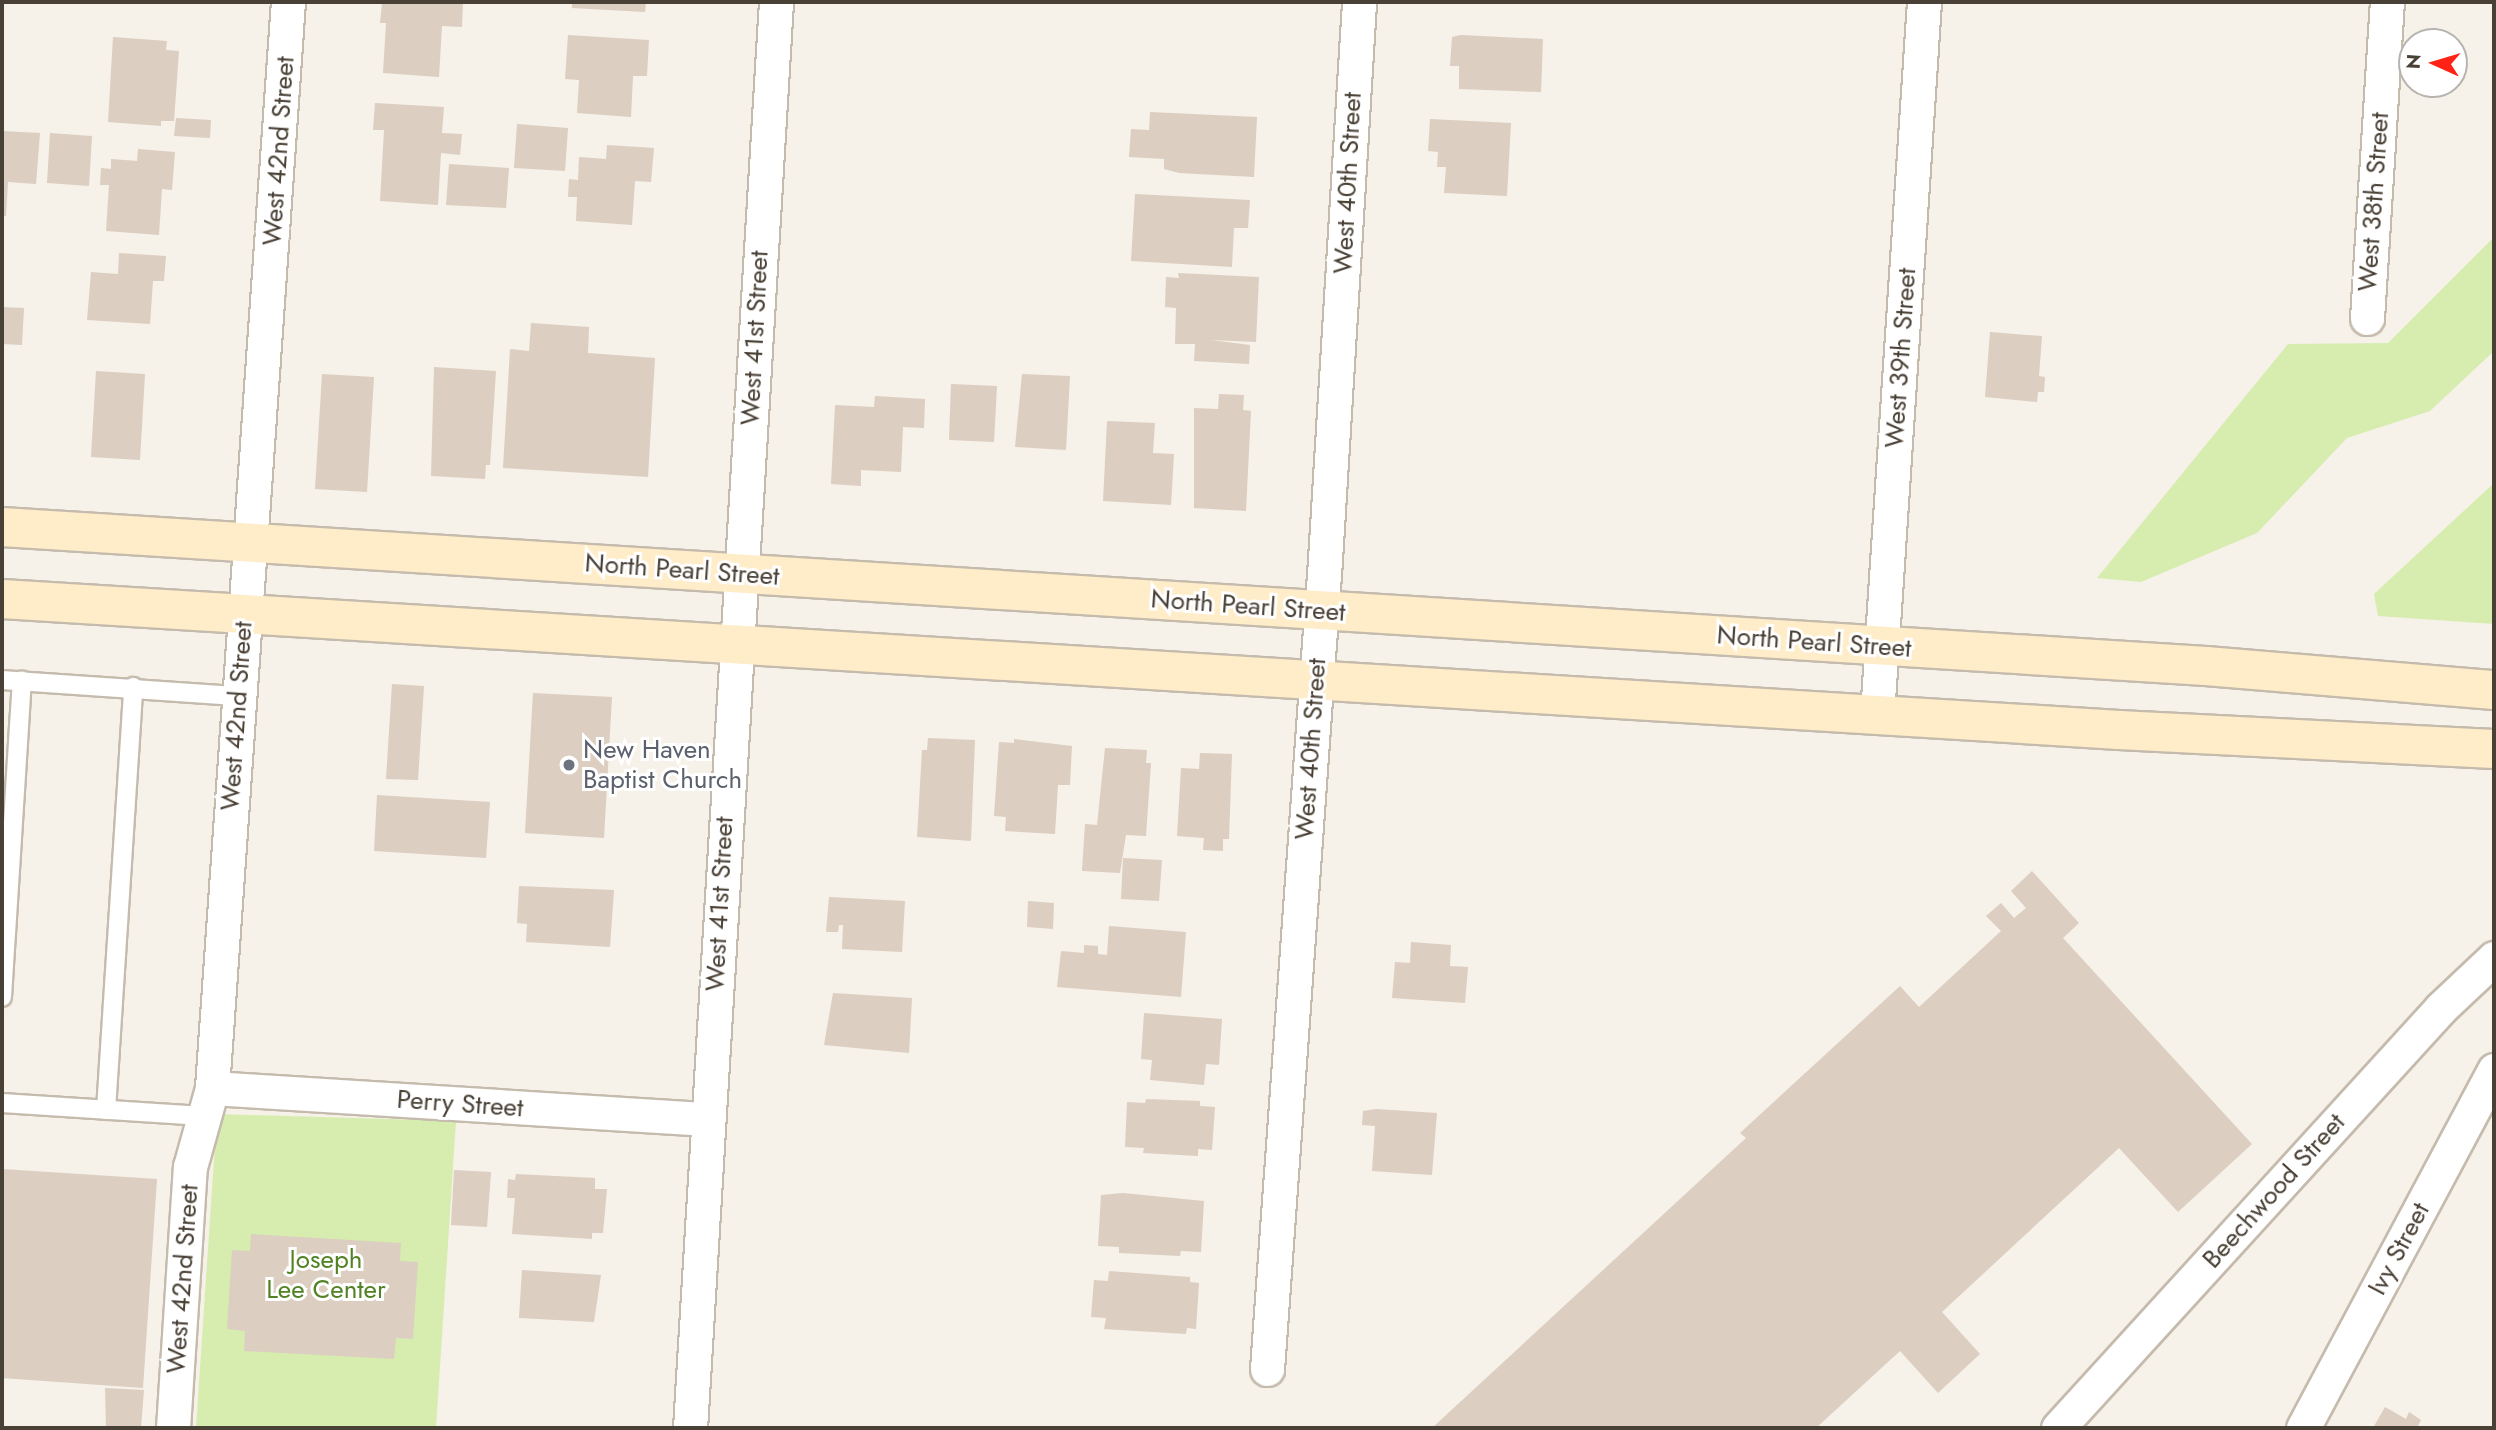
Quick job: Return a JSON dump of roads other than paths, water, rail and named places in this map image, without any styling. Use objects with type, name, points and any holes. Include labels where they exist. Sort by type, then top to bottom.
[{"type":"street","name":"West 42nd Street","points":[[173,1428],[190,1167],[207,1102],[288,2]]},
{"type":"street","name":"West 41st Street","points":[[690,1428],[776,2]]},
{"type":"street","name":"West 40th Street","points":[[1267,1369],[1321,610],[1359,2]]},
{"type":"street","name":"West 39th Street","points":[[1877,715],[1924,2]]},
{"type":"street","name":"West 38th Street","points":[[2367,318],[2387,2]]},
{"type":"street","name":"North Pearl Street","points":[[2,527],[1882,646],[2494,690]]},
{"type":"street","points":[[2,599],[1877,715],[2494,749]]},
{"type":"street","name":"Beechwood Street","points":[[2058,1428],[2441,1008],[2494,958]]},
{"type":"street","name":"Ivy Street","points":[[2303,1428],[2494,1070]]},
{"type":"street","name":"Perry Street","points":[[207,1102],[707,1119]]},
{"type":"lane","points":[[2,680],[237,696]]},
{"type":"lane","points":[[2,997],[22,681]]},
{"type":"lane","points":[[106,1110],[133,687]]},
{"type":"lane","points":[[2,1103],[106,1110],[207,1102]]},
{"type":"place","name":"New Haven Baptist Church","points":[[569,765]]},
{"type":"park label","name":"Joseph Lee Center","points":[[326,1275]]}]
